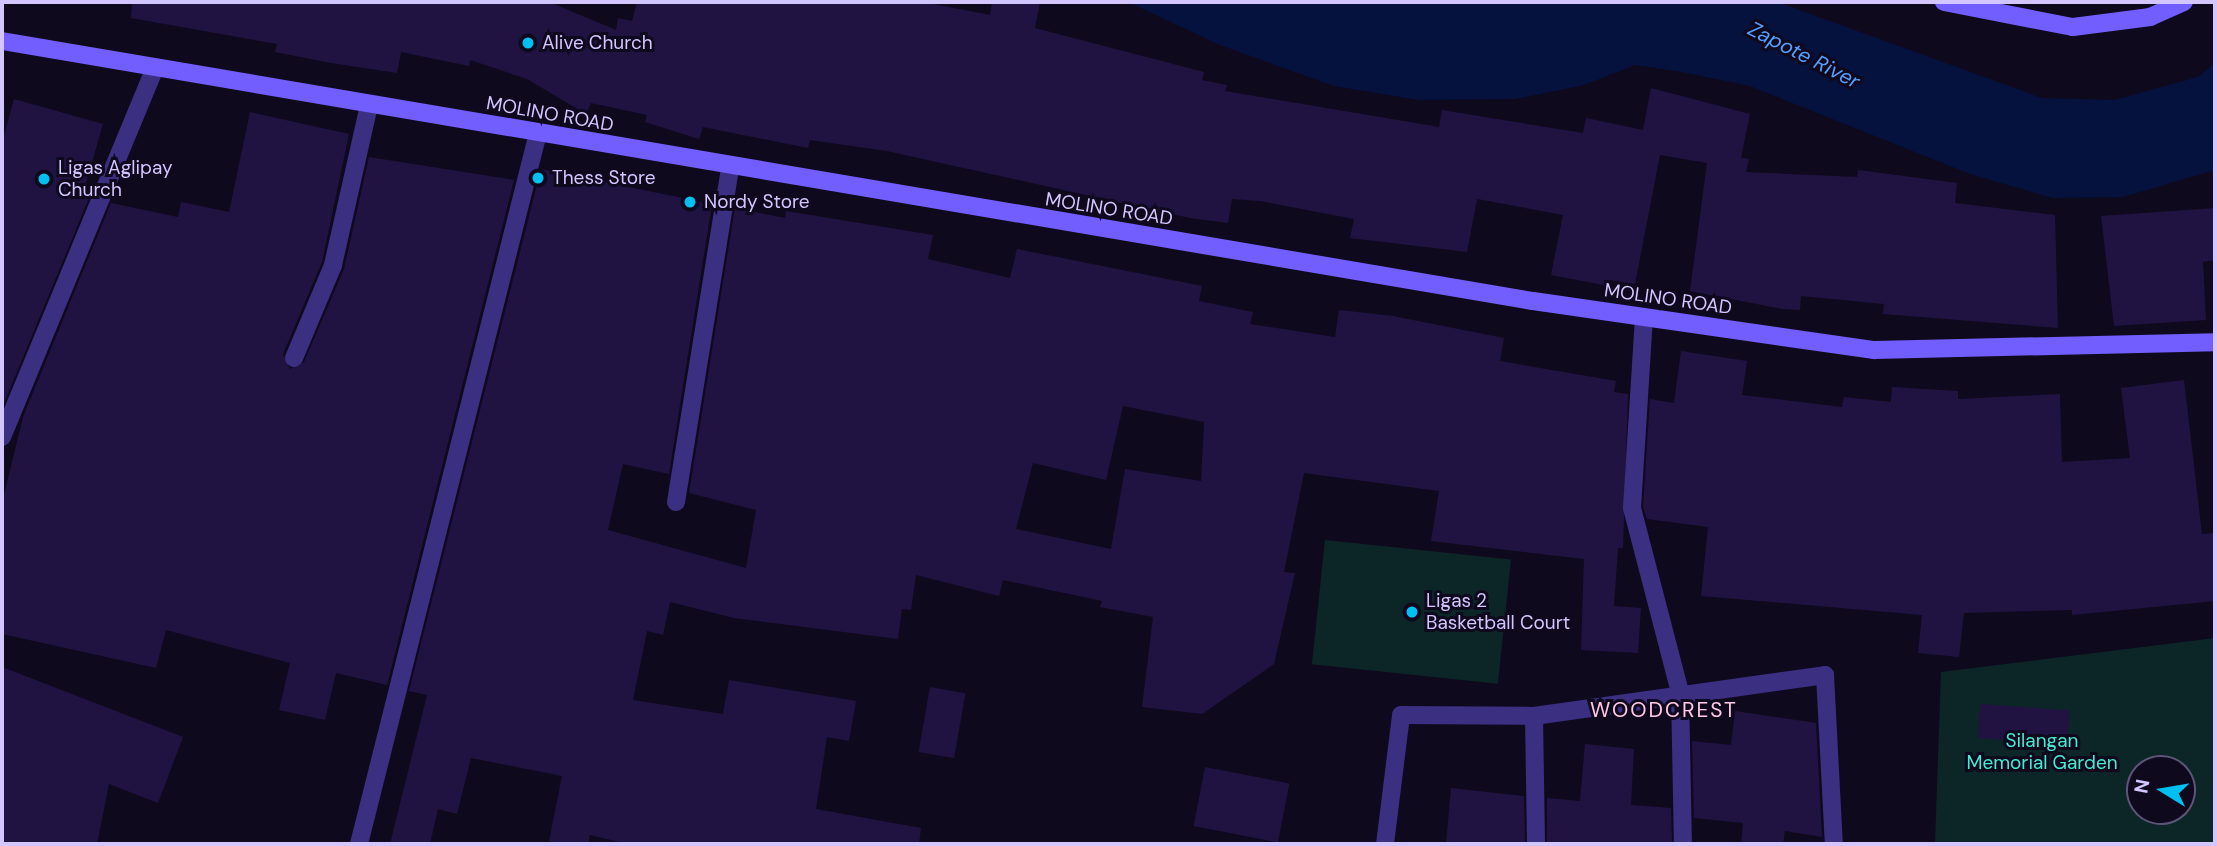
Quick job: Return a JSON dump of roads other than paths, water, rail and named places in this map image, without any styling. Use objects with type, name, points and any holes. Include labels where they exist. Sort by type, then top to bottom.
[{"type":"main road","points":[[1944,2],[2073,27],[2150,17],[2183,2]]},
{"type":"main road","name":"MOLINO ROAD","points":[[2,41],[154,70],[730,167],[1644,317],[1874,350],[2215,342]]},
{"type":"street","points":[[2,437],[154,70]]},
{"type":"street","points":[[294,358],[333,265],[369,105]]},
{"type":"street","points":[[359,844],[538,133]]},
{"type":"street","points":[[676,502],[730,167]]},
{"type":"street","points":[[1644,317],[1632,508],[1680,692],[1683,844]]},
{"type":"street","points":[[1385,844],[1401,715],[1534,716],[1680,692],[1825,675],[1834,844]]},
{"type":"street","points":[[1534,716],[1536,844]]},
{"type":"water","name":"Zapote River","points":[[1128,2],[1777,2],[2042,98],[2114,100],[2198,77],[2215,63],[2215,170],[2123,197],[2053,198],[1970,174],[1750,86],[1635,65],[1584,85],[1515,99],[1419,100],[1334,86],[1220,45]]},
{"type":"place","name":"Alive Church","points":[[528,43]]},
{"type":"place","name":"Thess Store","points":[[538,178]]},
{"type":"place","name":"Ligas Aglipay Church","points":[[44,179]]},
{"type":"place","name":"Nordy Store","points":[[690,202]]},
{"type":"place","name":"Ligas 2 Basketball Court","points":[[1412,612]]},
{"type":"district","name":"WOODCREST","points":[[1664,710]]},
{"type":"park label","name":"Silangan Memorial Garden","points":[[2042,752]]}]
